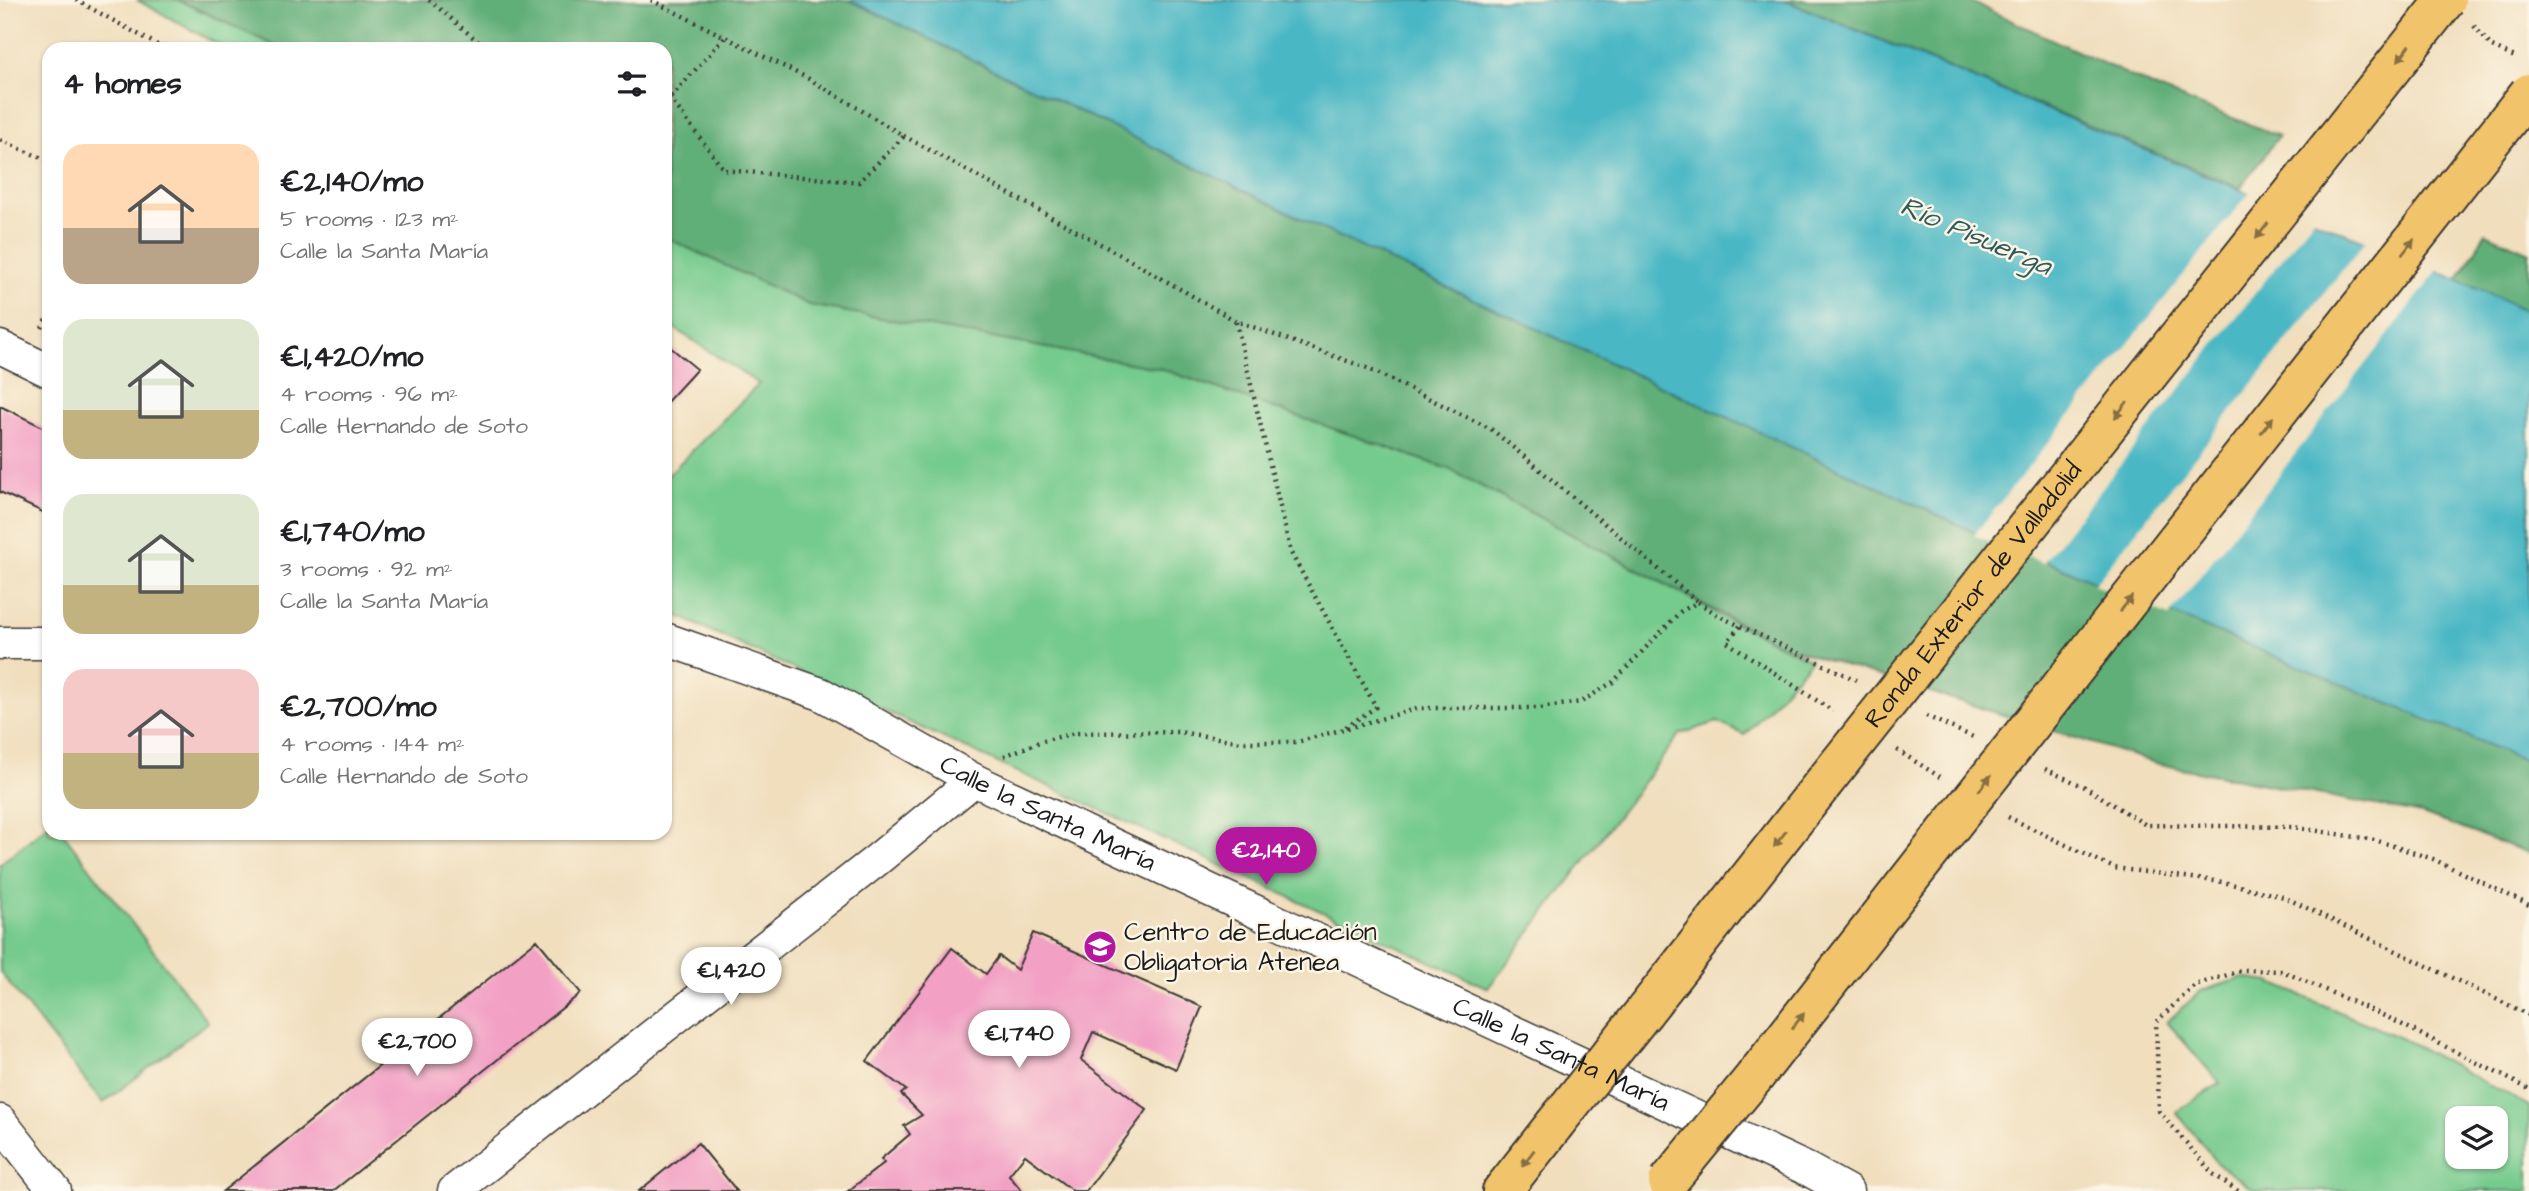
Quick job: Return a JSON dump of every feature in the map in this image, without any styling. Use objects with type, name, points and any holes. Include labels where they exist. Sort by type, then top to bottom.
[{"type":"highway","name":"Ronda Exterior de Valladolid","points":[[1502,1191],[1822,785],[2457,9]]},
{"type":"highway","points":[[1664,1186],[1756,1075],[2529,93]]},
{"type":"street","points":[[0,347],[42,368]]},
{"type":"street","name":"Calle la Santa María","points":[[672,641],[821,694],[974,780],[1515,1031],[1809,1170],[1847,1191]]},
{"type":"street","points":[[0,643],[42,643]]},
{"type":"street","points":[[454,1191],[974,780]]},
{"type":"street","points":[[0,1121],[55,1191]]},
{"type":"path","points":[[76,0],[152,42]]},
{"type":"path","points":[[429,0],[479,42]]},
{"type":"path","points":[[651,0],[811,80],[904,136],[1236,321],[1367,368],[1491,429],[1698,602],[1740,626],[1866,685]]},
{"type":"path","points":[[2457,9],[2493,47],[2529,63]]},
{"type":"path","points":[[672,93],[725,37]]},
{"type":"path","points":[[672,102],[724,170],[859,182],[904,136]]},
{"type":"path","points":[[0,140],[42,158]]},
{"type":"path","points":[[1236,321],[1291,553],[1377,707],[1338,733]]},
{"type":"path","points":[[974,780],[983,769],[1008,754],[1042,741],[1075,733],[1179,732],[1243,742],[1297,742],[1338,733],[1420,708],[1540,708],[1581,702],[1612,682],[1680,612],[1698,602]]},
{"type":"path","points":[[1740,626],[1727,642],[1843,717]]},
{"type":"path","points":[[1923,714],[1984,742]]},
{"type":"path","points":[[1889,746],[1946,781]]},
{"type":"path","points":[[2035,765],[2085,787],[2146,825],[2293,827],[2375,840],[2433,859],[2529,905]]},
{"type":"path","points":[[2001,813],[2114,868],[2223,882],[2284,897],[2529,1015]]},
{"type":"path","points":[[2238,1191],[2213,1174],[2159,1111],[2156,1022],[2195,985],[2244,970],[2281,971],[2389,1018],[2529,1089]]},
{"type":"green space","points":[[137,0],[178,0],[267,42],[213,42]]},
{"type":"green space","points":[[178,0],[849,0],[1346,240],[1964,527],[2529,762],[2529,853],[2422,814],[2159,764],[1780,645],[1449,469],[1162,369],[809,305],[672,240],[672,42],[267,42]]},
{"type":"green space","points":[[1784,0],[1967,0],[2161,90],[2279,136],[2240,188]]},
{"type":"green space","points":[[672,210],[1162,369],[1449,469],[1720,616],[1811,660],[1745,735],[1717,722],[1680,734],[1488,988],[672,613],[672,471],[759,384],[672,327]]},
{"type":"green space","points":[[2486,233],[2529,252],[2529,312],[2457,280]]},
{"type":"green space","points":[[42,830],[42,840],[68,840],[208,1022],[103,1103],[0,972],[0,864]]},
{"type":"green space","points":[[2242,978],[2270,982],[2407,1041],[2529,1106],[2529,1191],[2255,1191],[2221,1167],[2176,1112],[2220,1083],[2167,1022],[2201,991]]},
{"type":"water","name":"Río Pisuerga","points":[[849,0],[1784,0],[2480,289],[2529,312],[2529,762],[1964,527],[1346,240]]},
{"type":"pier","points":[[2252,190],[2315,217],[2043,563],[1974,535]]},
{"type":"pier","points":[[2367,239],[2439,269],[2169,616],[2094,585]]},
{"type":"building","points":[[672,349],[697,369],[672,396]]},
{"type":"building","points":[[0,406],[42,427],[42,512],[0,492]]},
{"type":"building","points":[[1033,933],[1202,1007],[1176,1069],[1093,1032],[1081,1060],[1147,1110],[1086,1191],[1073,1191],[1025,1155],[1009,1175],[1022,1191],[848,1191],[884,1163],[881,1159],[910,1134],[904,1126],[922,1115],[901,1094],[906,1090],[867,1061],[952,948],[986,974],[999,956],[1017,970]]},
{"type":"building","points":[[537,940],[581,993],[333,1191],[223,1191]]},
{"type":"building","points":[[698,1143],[737,1191],[639,1191]]},
{"type":"place","name":"Centro de Educación Obligatoria Atenea","points":[[1100,947]]}]
